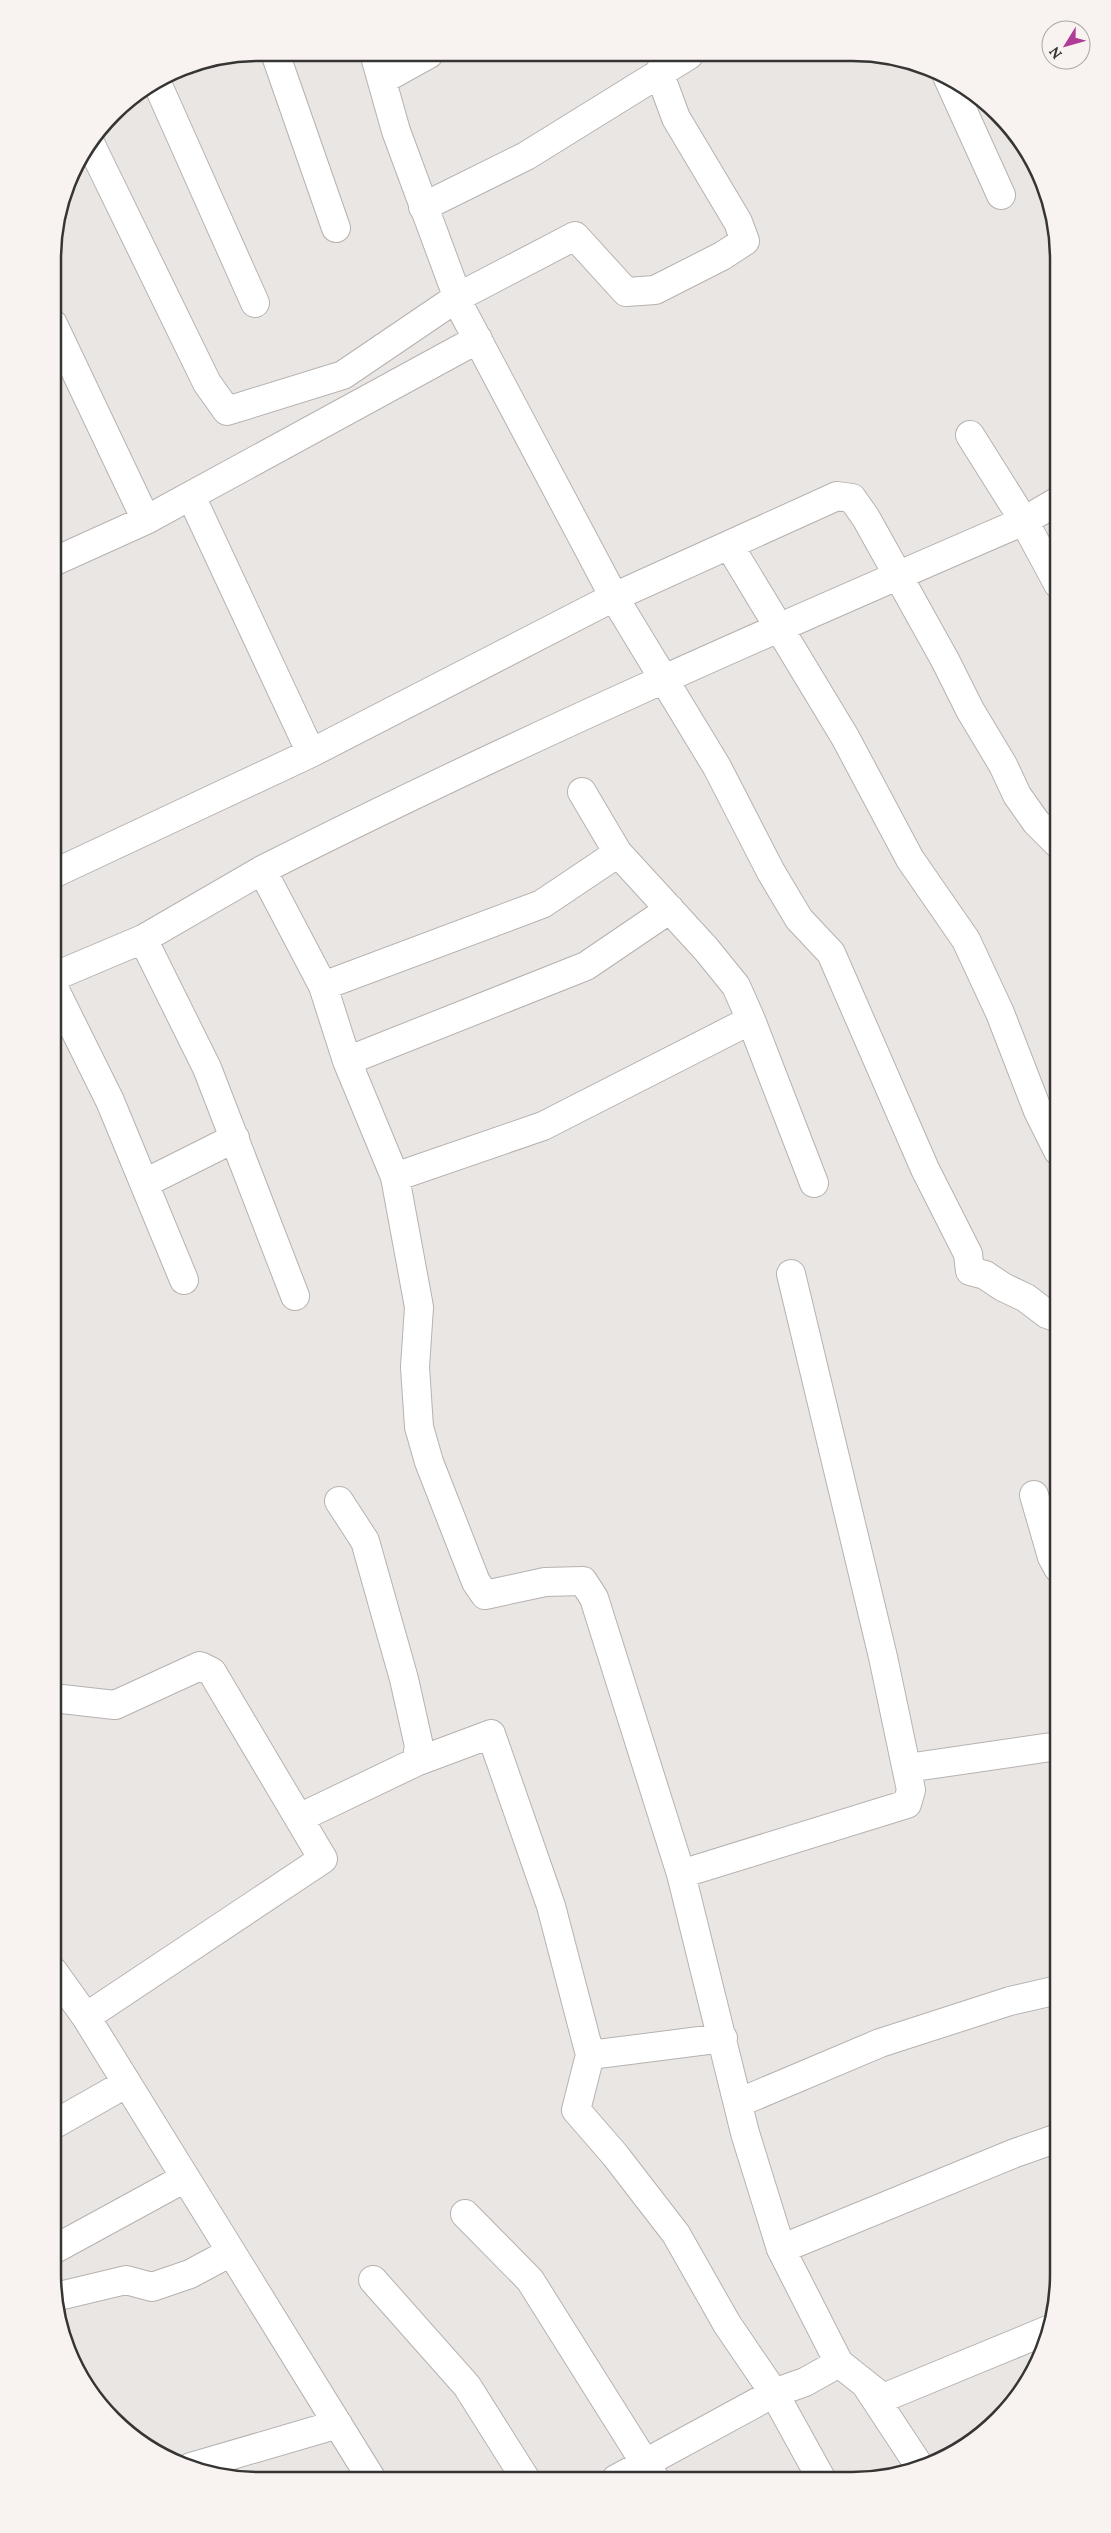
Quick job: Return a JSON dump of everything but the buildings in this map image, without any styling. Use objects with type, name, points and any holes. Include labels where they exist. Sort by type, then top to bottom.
[{"type":"street","points":[[278,61],[336,228]]},
{"type":"street","points":[[376,61],[396,131],[423,207],[458,297],[478,339],[614,597],[717,767],[771,872],[794,911],[831,953],[925,1169],[968,1254],[970,1271],[985,1275],[1003,1287],[1026,1298],[1050,1315]]},
{"type":"street","points":[[382,80],[416,61]]},
{"type":"street","points":[[423,207],[526,156],[679,61]]},
{"type":"street","points":[[94,151],[207,383],[227,411],[343,375],[458,297],[575,236],[626,292],[654,290],[722,256],[744,241],[738,222],[676,118],[660,72]]},
{"type":"street","points":[[159,88],[255,303]]},
{"type":"street","points":[[953,89],[1001,195]]},
{"type":"street","points":[[61,558],[146,520],[478,339]]},
{"type":"street","points":[[61,341],[146,520]]},
{"type":"street","points":[[970,435],[1024,521],[1050,569]]},
{"type":"street","points":[[191,496],[311,753]]},
{"type":"street","points":[[61,870],[311,753],[614,597],[820,502],[837,496],[852,498],[866,518],[970,710],[1003,765],[1017,795],[1036,822],[1050,836]]},
{"type":"street","points":[[61,974],[143,939],[262,870],[405,797],[664,677],[1024,521],[1050,506]]},
{"type":"street","points":[[729,545],[845,737],[910,859],[966,940],[1000,1013],[1038,1111],[1050,1135]]},
{"type":"street","points":[[582,792],[618,853],[670,909],[736,986],[814,1183]]},
{"type":"street","points":[[323,986],[542,904],[618,853]]},
{"type":"street","points":[[262,870],[323,986],[347,1061],[394,1177],[419,1307],[415,1367],[419,1427],[429,1462],[476,1582],[485,1595],[545,1582],[583,1581],[594,1598],[681,1874],[738,2103],[781,2249],[839,2363],[883,2398],[1041,2333]]},
{"type":"street","points":[[347,1061],[586,966],[670,909]]},
{"type":"street","points":[[143,939],[207,1068],[235,1138],[259,1206],[296,1296]]},
{"type":"street","points":[[61,1002],[110,1102],[184,1280]]},
{"type":"street","points":[[394,1177],[543,1126],[750,1020]]},
{"type":"street","points":[[145,1183],[235,1138]]},
{"type":"street","points":[[681,1874],[907,1804],[911,1790],[883,1657],[791,1274]]},
{"type":"street","points":[[1034,1495],[1050,1550]]},
{"type":"street","points":[[339,1502],[365,1540],[404,1679],[419,1746],[416,1762]]},
{"type":"street","points":[[61,1699],[115,1705],[200,1666],[212,1672],[323,1860],[86,2017]]},
{"type":"street","points":[[299,1818],[416,1762],[491,1734],[551,1906],[590,2055],[576,2110],[615,2155],[676,2234],[727,2324],[774,2393],[818,2472]]},
{"type":"street","points":[[907,1768],[1050,1747]]},
{"type":"street","points":[[61,1982],[86,2017],[367,2472]]},
{"type":"street","points":[[738,2103],[880,2043],[1010,2001],[1050,1992]]},
{"type":"street","points":[[590,2055],[723,2038]]},
{"type":"street","points":[[61,2119],[127,2083]]},
{"type":"street","points":[[781,2249],[1015,2153],[1050,2141]]},
{"type":"street","points":[[61,2246],[185,2178]]},
{"type":"street","points":[[465,2214],[530,2280],[649,2471],[774,2393],[805,2382],[839,2363]]},
{"type":"street","points":[[63,2295],[126,2280],[152,2288],[190,2274],[231,2252]]},
{"type":"street","points":[[373,2280],[467,2386],[521,2472]]},
{"type":"street","points":[[866,2385],[916,2461]]},
{"type":"street","points":[[203,2463],[338,2424]]}]
